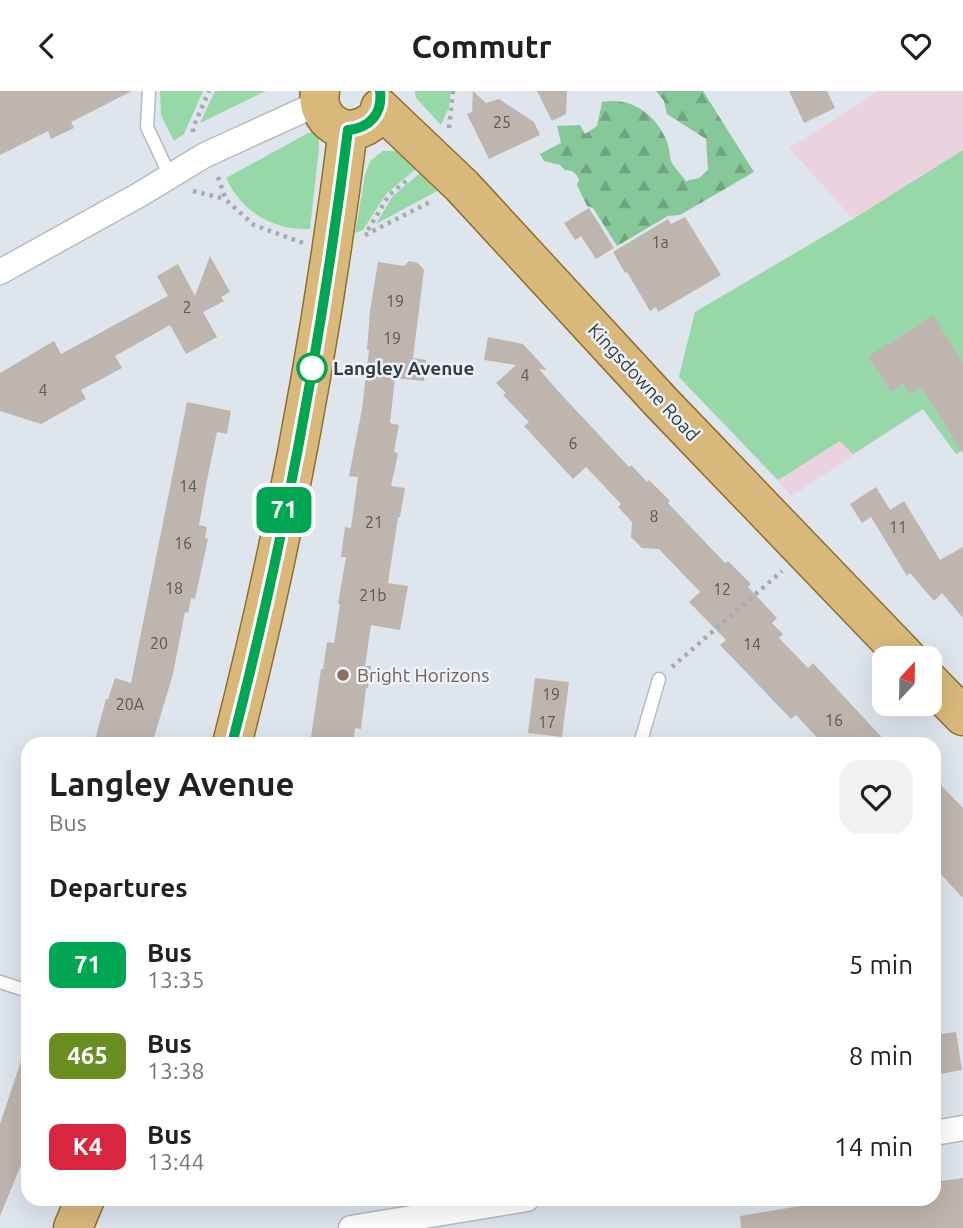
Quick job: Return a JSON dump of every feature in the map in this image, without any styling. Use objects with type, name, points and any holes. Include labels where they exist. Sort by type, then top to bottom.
[{"type":"main road","points":[[319,97],[327,120],[348,130],[366,126],[375,118],[380,100]]},
{"type":"main road","name":"Kingsdowne Road","points":[[380,100],[662,402],[896,646]]},
{"type":"main road","points":[[234,737],[300,434],[335,231],[348,130]]},
{"type":"main road","points":[[942,694],[963,716]]},
{"type":"main road","points":[[73,1228],[82,1206]]},
{"type":"street","points":[[0,272],[205,155],[319,97]]},
{"type":"street","points":[[941,1132],[963,1128]]},
{"type":"street","points":[[351,1228],[481,1206]]},
{"type":"lane","points":[[149,91],[147,127],[170,176]]},
{"type":"lane","points":[[642,737],[659,679]]},
{"type":"lane","points":[[0,982],[21,989]]},
{"type":"path","points":[[194,138],[193,128],[209,91]]},
{"type":"path","points":[[217,176],[226,199],[254,225],[307,244]]},
{"type":"path","points":[[411,177],[389,195],[372,227],[363,235],[436,200]]},
{"type":"path","points":[[659,679],[781,571]]},
{"type":"shaded area","points":[[879,91],[963,91],[963,450],[956,454],[923,409],[792,496],[679,377],[695,312],[853,219],[789,148]]},
{"type":"green space","points":[[160,91],[203,91],[184,134],[174,141],[161,115]]},
{"type":"green space","points":[[215,91],[266,91],[200,123]]},
{"type":"green space","points":[[415,91],[451,91],[449,107],[441,125],[416,98]]},
{"type":"green space","points":[[656,91],[703,91],[754,172],[680,215],[668,216],[617,246],[593,208],[587,206],[575,174],[560,165],[544,161],[540,154],[561,143],[557,126],[580,125],[585,134],[597,126],[602,102],[623,102],[642,110],[657,124],[667,142],[672,163],[686,181],[699,178],[708,170],[706,139],[667,114],[664,101]]},
{"type":"green space","points":[[314,132],[319,138],[319,148],[310,229],[283,227],[249,209],[232,190],[226,178]]},
{"type":"green space","points":[[963,150],[963,450],[956,454],[923,409],[853,454],[840,441],[778,480],[679,377],[695,312],[853,219]]},
{"type":"green space","points":[[383,151],[396,151],[417,168],[386,194],[363,230],[355,233],[365,175],[370,161]]},
{"type":"green space","points":[[420,173],[437,191],[376,224],[392,197]]},
{"type":"building","points":[[0,91],[132,91],[71,122],[74,128],[51,139],[48,131],[0,155]]},
{"type":"building","points":[[473,91],[486,103],[499,99],[534,122],[540,135],[489,159],[467,114],[472,112]]},
{"type":"building","points":[[537,91],[567,91],[566,114],[552,121]]},
{"type":"building","points":[[789,91],[827,91],[835,108],[804,123]]},
{"type":"building","points":[[589,208],[614,248],[596,259],[581,236],[575,240],[564,223]]},
{"type":"building","points":[[685,217],[721,275],[658,312],[656,307],[650,311],[613,252],[668,219],[671,224]]},
{"type":"building","points":[[210,256],[230,292],[221,297],[224,301],[203,312],[217,337],[186,354],[170,325],[115,356],[122,368],[81,390],[86,399],[41,424],[0,411],[0,373],[54,341],[61,354],[168,296],[157,276],[178,264],[195,296]]},
{"type":"building","points":[[409,261],[418,263],[424,270],[413,358],[426,360],[424,381],[395,378],[390,423],[399,425],[394,451],[398,454],[391,486],[405,488],[388,583],[408,586],[400,630],[371,625],[365,666],[371,666],[361,729],[355,728],[354,737],[311,737],[327,642],[334,643],[346,557],[341,557],[345,527],[351,528],[358,477],[349,476],[362,409],[369,350],[370,311],[378,262],[404,266]]},
{"type":"building","points":[[933,315],[963,362],[963,453],[921,388],[910,394],[903,384],[891,392],[868,357]]},
{"type":"building","points":[[488,337],[523,344],[547,370],[539,369],[629,467],[631,465],[647,482],[649,480],[725,563],[728,561],[751,584],[748,587],[777,618],[772,623],[783,634],[779,638],[808,668],[813,663],[882,737],[816,737],[796,715],[791,719],[720,645],[726,640],[689,602],[700,592],[659,549],[642,548],[631,537],[632,522],[618,507],[621,504],[586,467],[573,479],[524,426],[529,422],[503,395],[506,393],[496,383],[516,365],[484,360]]},
{"type":"building","points":[[187,402],[231,411],[227,434],[217,432],[199,525],[207,527],[205,538],[208,539],[195,599],[191,598],[188,613],[185,612],[173,674],[154,737],[96,737],[115,678],[131,683]]},
{"type":"building","points":[[876,487],[890,510],[904,501],[940,560],[963,547],[963,618],[942,593],[934,601],[910,573],[907,576],[871,517],[862,523],[850,504]]},
{"type":"building","points":[[535,678],[569,682],[562,737],[528,733]]},
{"type":"building","points":[[941,785],[963,808],[963,898],[941,874]]},
{"type":"building","points":[[956,1032],[962,1070],[941,1074],[941,1034]]},
{"type":"building","points":[[21,1061],[21,1165],[0,1216],[0,1124]]},
{"type":"building","points":[[963,1178],[963,1228],[741,1228],[740,1216],[801,1206],[941,1206],[941,1181]]},
{"type":"bus line","name":"71","points":[[234,737],[300,434],[335,231],[348,130],[366,126],[375,118],[380,108],[380,91]]},
{"type":"place","name":"Langley Avenue","points":[[312,368]]},
{"type":"place","name":"Bright Horizons","points":[[343,675]]}]
